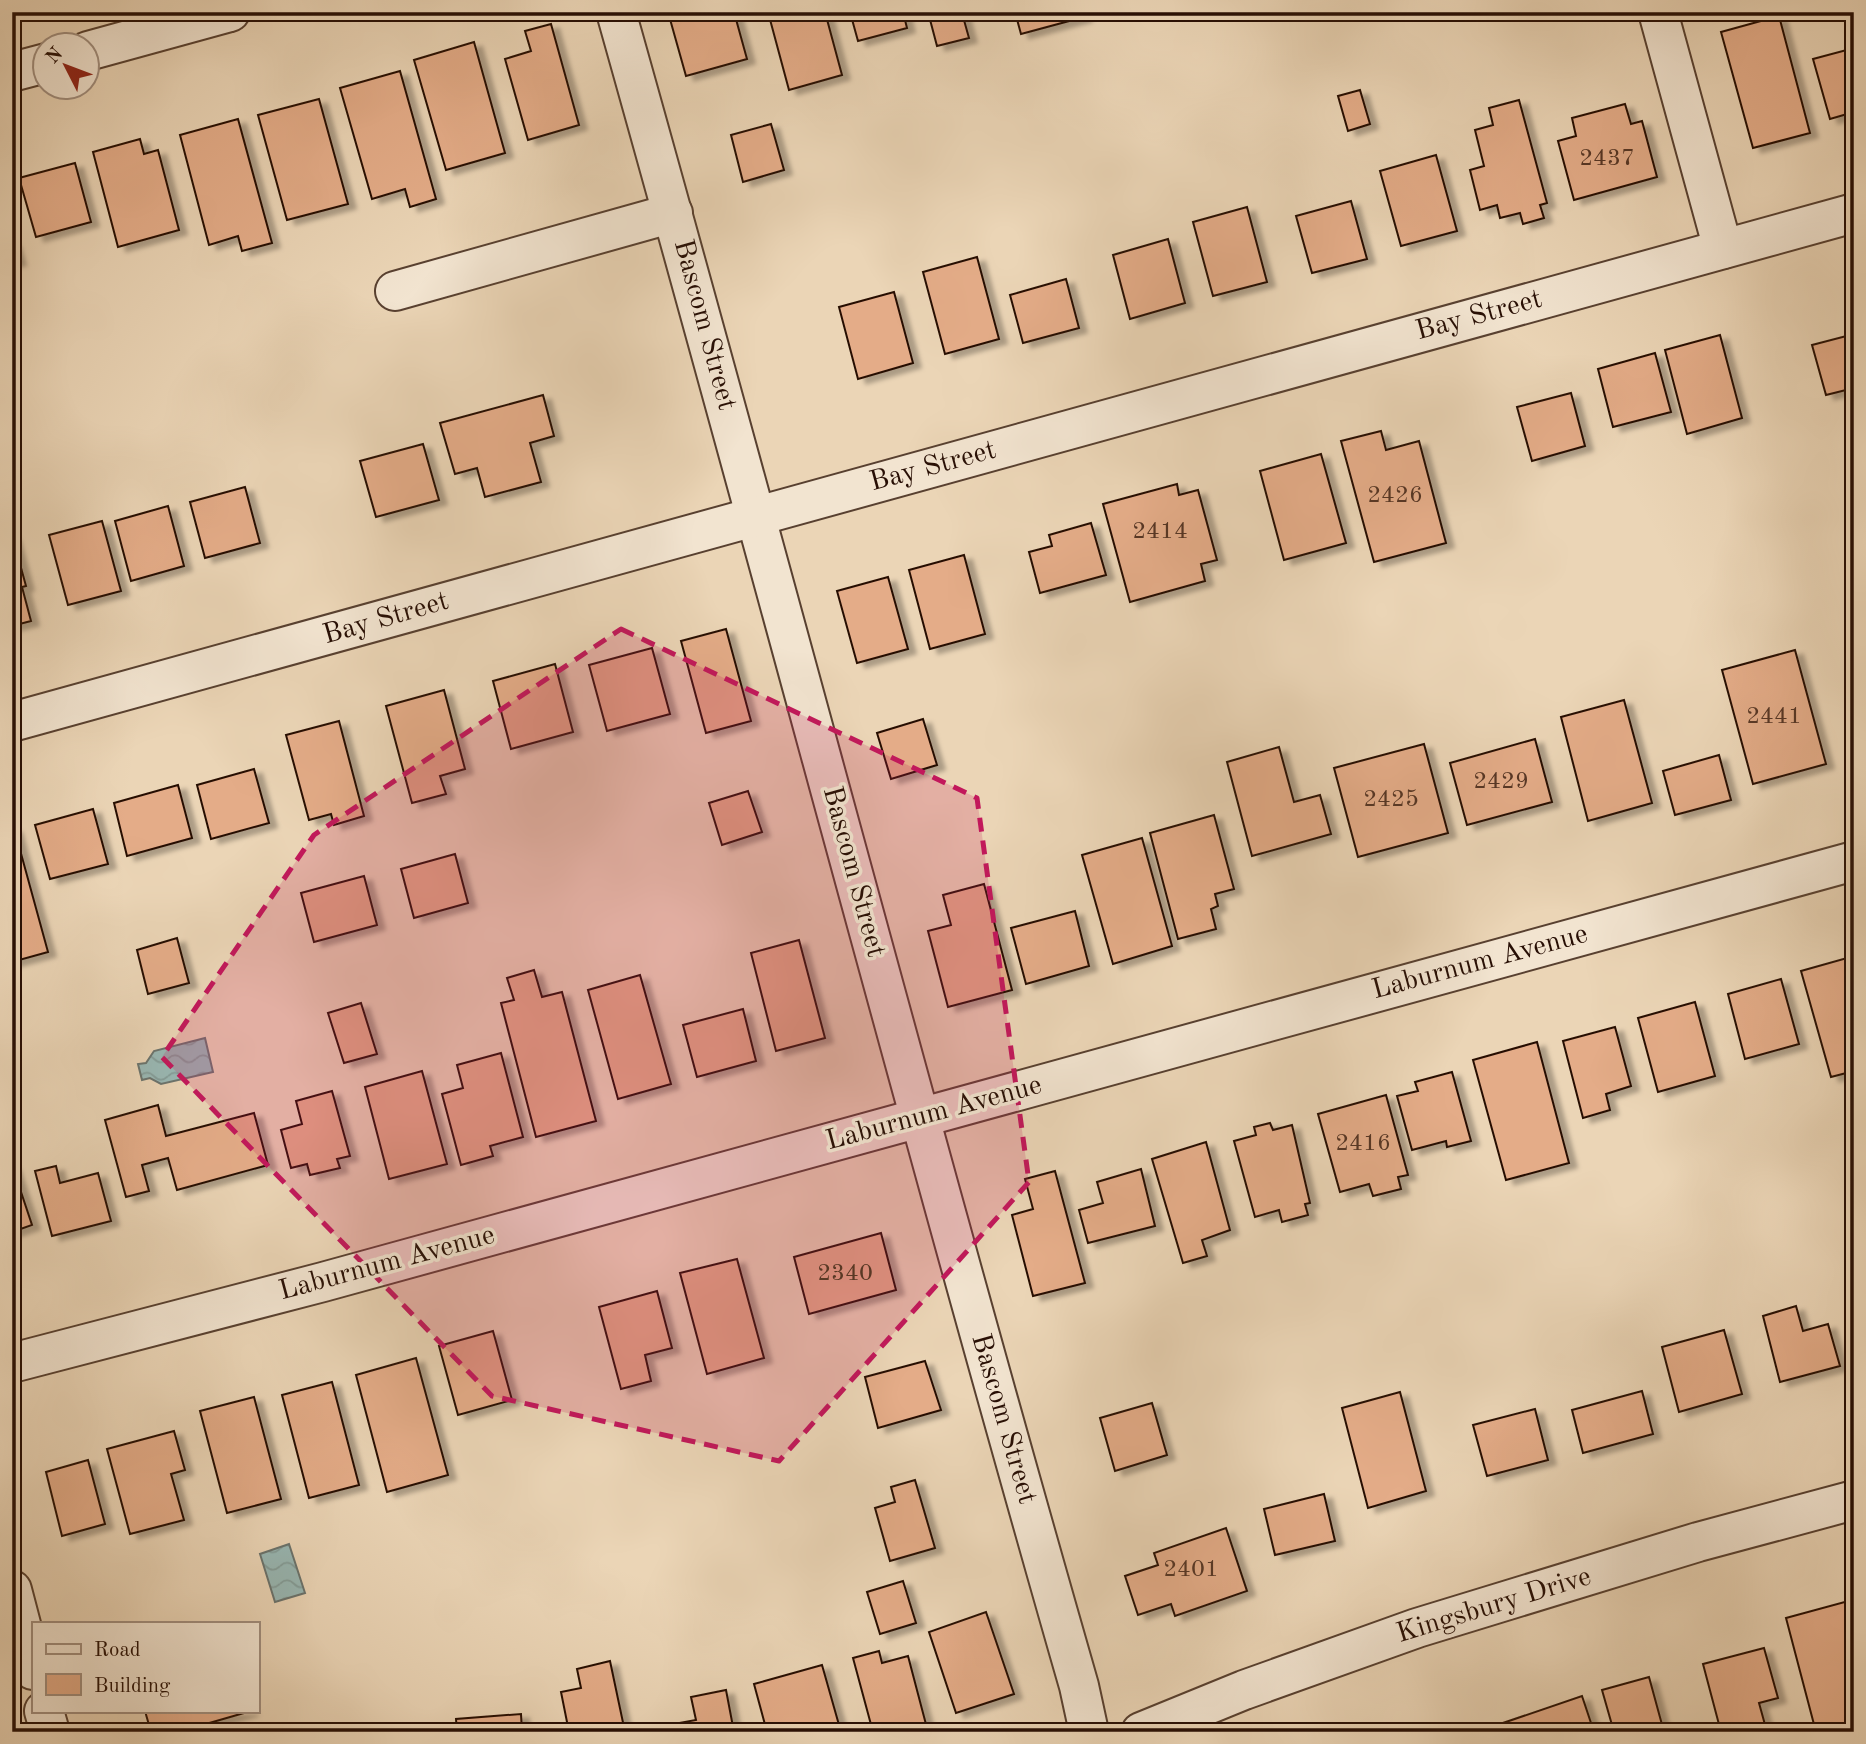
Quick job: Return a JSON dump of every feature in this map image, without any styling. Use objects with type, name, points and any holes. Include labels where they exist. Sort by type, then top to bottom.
[{"type":"street","points":[[102,47],[230,12]]},
{"type":"street","name":"Bascom Street","points":[[616,12],[994,1390],[1079,1686],[1089,1732]]},
{"type":"street","points":[[1658,12],[1723,249]]},
{"type":"street","points":[[12,72],[32,67]]},
{"type":"street","points":[[395,292],[673,213]]},
{"type":"street","name":"Bay Street","points":[[12,722],[1854,213]]},
{"type":"street","name":"Laburnum Avenue","points":[[12,1363],[184,1320],[1854,860]]},
{"type":"street","name":"Kingsbury Drive","points":[[1141,1732],[1244,1690],[1418,1628],[1698,1542],[1854,1500]]},
{"type":"street","points":[[12,1590],[32,1666]]},
{"type":"street","points":[[44,1712],[50,1732]]},
{"type":"highlighted area","points":[[621,629],[977,798],[1029,1182],[779,1461],[492,1396],[162,1057],[314,835]]},
{"type":"water","points":[[205,1038],[213,1072],[161,1084],[150,1078],[142,1080],[138,1064],[146,1063],[154,1051]]},
{"type":"water","points":[[289,1544],[305,1593],[275,1602],[260,1554]]},
{"type":"building","points":[[668,12],[734,12],[747,59],[686,76]]},
{"type":"building","points":[[768,12],[825,12],[842,75],[789,90]]},
{"type":"building","points":[[850,12],[903,12],[907,28],[858,41]]},
{"type":"building","points":[[928,12],[964,12],[962,13],[969,38],[937,46]]},
{"type":"building","points":[[1015,12],[1082,12],[1084,17],[1021,34]]},
{"type":"building","points":[[1779,16],[1810,133],[1753,148],[1721,32]]},
{"type":"building","points":[[551,24],[579,125],[528,140],[505,59],[531,51],[525,31]]},
{"type":"building","points":[[474,42],[505,153],[446,170],[414,60]]},
{"type":"building","points":[[1854,48],[1854,112],[1830,119],[1813,59]]},
{"type":"building","points":[[400,71],[436,199],[410,207],[405,189],[372,199],[340,88]]},
{"type":"building","points":[[1360,90],[1370,124],[1348,131],[1338,96]]},
{"type":"building","points":[[319,99],[348,204],[287,220],[258,115]]},
{"type":"building","points":[[1519,100],[1547,203],[1540,205],[1544,218],[1523,224],[1520,213],[1500,218],[1497,205],[1480,210],[1470,170],[1484,166],[1475,130],[1493,125],[1489,108]]},
{"type":"building","points":[[1625,104],[1631,124],[1642,121],[1657,177],[1574,200],[1558,141],[1576,136],[1572,118]]},
{"type":"building","points":[[238,119],[272,243],[242,251],[238,236],[209,245],[180,135]]},
{"type":"building","points":[[771,124],[784,170],[743,182],[731,135]]},
{"type":"building","points":[[140,139],[144,154],[158,150],[179,230],[118,247],[93,152]]},
{"type":"building","points":[[1436,155],[1457,231],[1401,246],[1380,171]]},
{"type":"building","points":[[75,163],[91,222],[36,237],[19,178]]},
{"type":"building","points":[[1351,201],[1367,259],[1312,273],[1296,216]]},
{"type":"building","points":[[1247,207],[1267,282],[1213,296],[1193,222]]},
{"type":"building","points":[[1168,239],[1185,303],[1130,319],[1113,255]]},
{"type":"building","points":[[12,241],[18,261],[12,262]]},
{"type":"building","points":[[977,257],[999,339],[945,354],[923,272]]},
{"type":"building","points":[[1066,279],[1079,328],[1023,343],[1010,295]]},
{"type":"building","points":[[894,292],[913,363],[858,379],[839,307]]},
{"type":"building","points":[[1854,334],[1854,388],[1826,395],[1812,345]]},
{"type":"building","points":[[1720,335],[1742,418],[1687,434],[1665,350]]},
{"type":"building","points":[[1655,353],[1671,412],[1613,427],[1598,369]]},
{"type":"building","points":[[1571,393],[1585,446],[1532,461],[1517,407]]},
{"type":"building","points":[[543,395],[554,436],[530,443],[541,482],[485,497],[477,468],[455,474],[440,423]]},
{"type":"building","points":[[1381,431],[1386,450],[1419,441],[1446,543],[1374,562],[1341,441]]},
{"type":"building","points":[[423,444],[439,500],[376,517],[360,461]]},
{"type":"building","points":[[1321,454],[1346,543],[1284,560],[1260,471]]},
{"type":"building","points":[[1177,484],[1179,495],[1198,490],[1217,560],[1201,564],[1205,581],[1130,602],[1103,504]]},
{"type":"building","points":[[245,487],[260,543],[205,558],[190,502]]},
{"type":"building","points":[[168,506],[184,566],[131,581],[115,521]]},
{"type":"building","points":[[102,521],[121,591],[68,605],[49,535]]},
{"type":"building","points":[[1091,523],[1106,575],[1040,593],[1029,552],[1052,546],[1049,535]]},
{"type":"building","points":[[12,535],[26,586],[22,587],[31,621],[12,626]]},
{"type":"building","points":[[964,555],[985,634],[930,649],[909,570]]},
{"type":"building","points":[[888,577],[908,649],[857,663],[837,591]]},
{"type":"building","points":[[726,629],[751,721],[706,733],[681,641]]},
{"type":"building","points":[[652,648],[670,714],[607,731],[589,665]]},
{"type":"building","points":[[1795,650],[1826,764],[1753,784],[1722,670]]},
{"type":"building","points":[[555,664],[573,732],[511,749],[493,681]]},
{"type":"building","points":[[444,690],[465,769],[440,776],[446,794],[412,803],[386,706]]},
{"type":"building","points":[[1624,700],[1652,803],[1588,821],[1561,717]]},
{"type":"building","points":[[923,719],[937,765],[891,779],[877,733]]},
{"type":"building","points":[[339,721],[364,816],[334,825],[331,814],[309,820],[286,735]]},
{"type":"building","points":[[1535,739],[1552,802],[1467,825],[1450,763]]},
{"type":"building","points":[[1424,744],[1448,833],[1358,857],[1334,768]]},
{"type":"building","points":[[1279,747],[1294,802],[1320,795],[1331,834],[1252,856],[1227,762]]},
{"type":"building","points":[[1719,755],[1731,800],[1675,815],[1663,771]]},
{"type":"building","points":[[254,769],[269,823],[211,839],[197,785]]},
{"type":"building","points":[[178,785],[192,838],[127,856],[114,803]]},
{"type":"building","points":[[748,791],[762,832],[722,845],[709,803]]},
{"type":"building","points":[[93,809],[108,864],[50,879],[35,825]]},
{"type":"building","points":[[1214,815],[1234,889],[1215,894],[1218,906],[1211,909],[1216,929],[1178,939],[1150,833]]},
{"type":"building","points":[[14,828],[48,952],[12,962],[12,829]]},
{"type":"building","points":[[1142,838],[1172,946],[1113,964],[1082,855]]},
{"type":"building","points":[[455,854],[468,903],[414,918],[401,869]]},
{"type":"building","points":[[364,876],[377,925],[314,942],[301,893]]},
{"type":"building","points":[[984,884],[1012,990],[948,1007],[928,931],[951,925],[943,895]]},
{"type":"building","points":[[1075,911],[1089,966],[1026,984],[1011,928]]},
{"type":"building","points":[[177,938],[189,983],[148,994],[137,950]]},
{"type":"building","points":[[799,940],[825,1038],[776,1051],[751,953]]},
{"type":"building","points":[[1854,956],[1854,1071],[1831,1077],[1801,971]]},
{"type":"building","points":[[534,970],[542,997],[562,992],[596,1121],[536,1137],[501,1003],[514,1000],[507,978]]},
{"type":"building","points":[[640,975],[671,1084],[618,1099],[588,990]]},
{"type":"building","points":[[1781,979],[1799,1044],[1745,1059],[1728,994]]},
{"type":"building","points":[[1695,1002],[1715,1076],[1658,1092],[1638,1018]]},
{"type":"building","points":[[361,1003],[377,1054],[344,1063],[328,1013]]},
{"type":"building","points":[[743,1009],[756,1061],[697,1077],[683,1025]]},
{"type":"building","points":[[1615,1027],[1631,1086],[1606,1094],[1610,1110],[1583,1118],[1563,1041]]},
{"type":"building","points":[[1537,1042],[1569,1163],[1506,1180],[1473,1060]]},
{"type":"building","points":[[501,1053],[523,1137],[490,1146],[493,1156],[461,1165],[442,1094],[463,1088],[457,1065]]},
{"type":"building","points":[[422,1071],[447,1164],[389,1179],[365,1087]]},
{"type":"building","points":[[1452,1072],[1471,1141],[1447,1147],[1446,1141],[1412,1150],[1397,1096],[1418,1091],[1415,1082]]},
{"type":"building","points":[[332,1091],[350,1156],[337,1159],[340,1168],[310,1175],[307,1164],[291,1168],[281,1130],[302,1124],[296,1101]]},
{"type":"building","points":[[1386,1095],[1408,1175],[1398,1177],[1401,1189],[1373,1196],[1369,1184],[1340,1192],[1318,1114]]},
{"type":"building","points":[[158,1105],[166,1136],[254,1113],[268,1165],[177,1190],[168,1158],[142,1165],[149,1191],[126,1197],[105,1120]]},
{"type":"building","points":[[1270,1123],[1273,1130],[1292,1125],[1310,1203],[1305,1204],[1308,1215],[1282,1222],[1279,1210],[1255,1217],[1234,1141],[1256,1135],[1254,1127]]},
{"type":"building","points":[[1206,1142],[1230,1230],[1202,1240],[1207,1256],[1183,1263],[1152,1159]]},
{"type":"building","points":[[12,1165],[32,1225],[12,1232]]},
{"type":"building","points":[[56,1166],[60,1183],[98,1173],[111,1221],[52,1236],[35,1171]]},
{"type":"building","points":[[1141,1169],[1155,1226],[1088,1243],[1079,1210],[1103,1203],[1097,1182]]},
{"type":"building","points":[[1055,1171],[1085,1283],[1033,1296],[1012,1215],[1033,1209],[1025,1179]]},
{"type":"building","points":[[881,1233],[896,1290],[809,1314],[794,1257]]},
{"type":"building","points":[[737,1259],[764,1358],[707,1374],[680,1273]]},
{"type":"building","points":[[657,1291],[672,1348],[645,1355],[651,1381],[621,1389],[599,1307]]},
{"type":"building","points":[[1796,1306],[1803,1331],[1828,1324],[1840,1366],[1780,1382],[1763,1316]]},
{"type":"building","points":[[1724,1330],[1742,1394],[1679,1412],[1662,1347]]},
{"type":"building","points":[[493,1331],[512,1400],[458,1415],[439,1346]]},
{"type":"building","points":[[416,1358],[448,1475],[387,1492],[356,1375]]},
{"type":"building","points":[[925,1361],[941,1410],[878,1428],[865,1377]]},
{"type":"building","points":[[332,1382],[359,1485],[309,1498],[282,1395]]},
{"type":"building","points":[[1642,1391],[1653,1434],[1583,1453],[1572,1410]]},
{"type":"building","points":[[1400,1392],[1426,1491],[1368,1508],[1342,1408]]},
{"type":"building","points":[[254,1397],[281,1499],[227,1513],[200,1411]]},
{"type":"building","points":[[1152,1403],[1167,1455],[1115,1471],[1100,1418]]},
{"type":"building","points":[[1535,1409],[1548,1460],[1487,1476],[1473,1425]]},
{"type":"building","points":[[174,1431],[185,1470],[171,1474],[184,1520],[130,1534],[107,1449]]},
{"type":"building","points":[[88,1460],[105,1524],[62,1536],[46,1472]]},
{"type":"building","points":[[915,1480],[935,1548],[890,1561],[875,1508],[895,1502],[891,1487]]},
{"type":"building","points":[[1324,1494],[1335,1541],[1275,1555],[1264,1509]]},
{"type":"building","points":[[1226,1528],[1247,1591],[1175,1616],[1171,1604],[1138,1615],[1125,1576],[1158,1565],[1154,1553]]},
{"type":"building","points":[[903,1581],[916,1623],[880,1634],[867,1592]]},
{"type":"building","points":[[1852,1600],[1854,1732],[1839,1732],[1838,1726],[1816,1732],[1786,1618]]},
{"type":"building","points":[[986,1612],[1014,1694],[956,1713],[929,1632]]},
{"type":"building","points":[[1764,1648],[1778,1698],[1759,1703],[1767,1732],[1721,1732],[1703,1664]]},
{"type":"building","points":[[879,1651],[882,1663],[908,1656],[928,1732],[873,1732],[853,1658]]},
{"type":"building","points":[[610,1661],[625,1732],[569,1732],[561,1692],[581,1688],[577,1669]]},
{"type":"building","points":[[822,1665],[841,1732],[767,1732],[754,1684]]},
{"type":"building","points":[[1649,1677],[1664,1732],[1614,1732],[1602,1690]]},
{"type":"building","points":[[726,1690],[734,1732],[658,1732],[657,1727],[696,1720],[691,1697]]},
{"type":"building","points":[[1582,1696],[1594,1732],[1506,1732],[1503,1723]]},
{"type":"building","points":[[145,1712],[248,1712],[178,1732],[151,1732]]},
{"type":"building","points":[[521,1714],[522,1732],[457,1732],[456,1719]]}]
